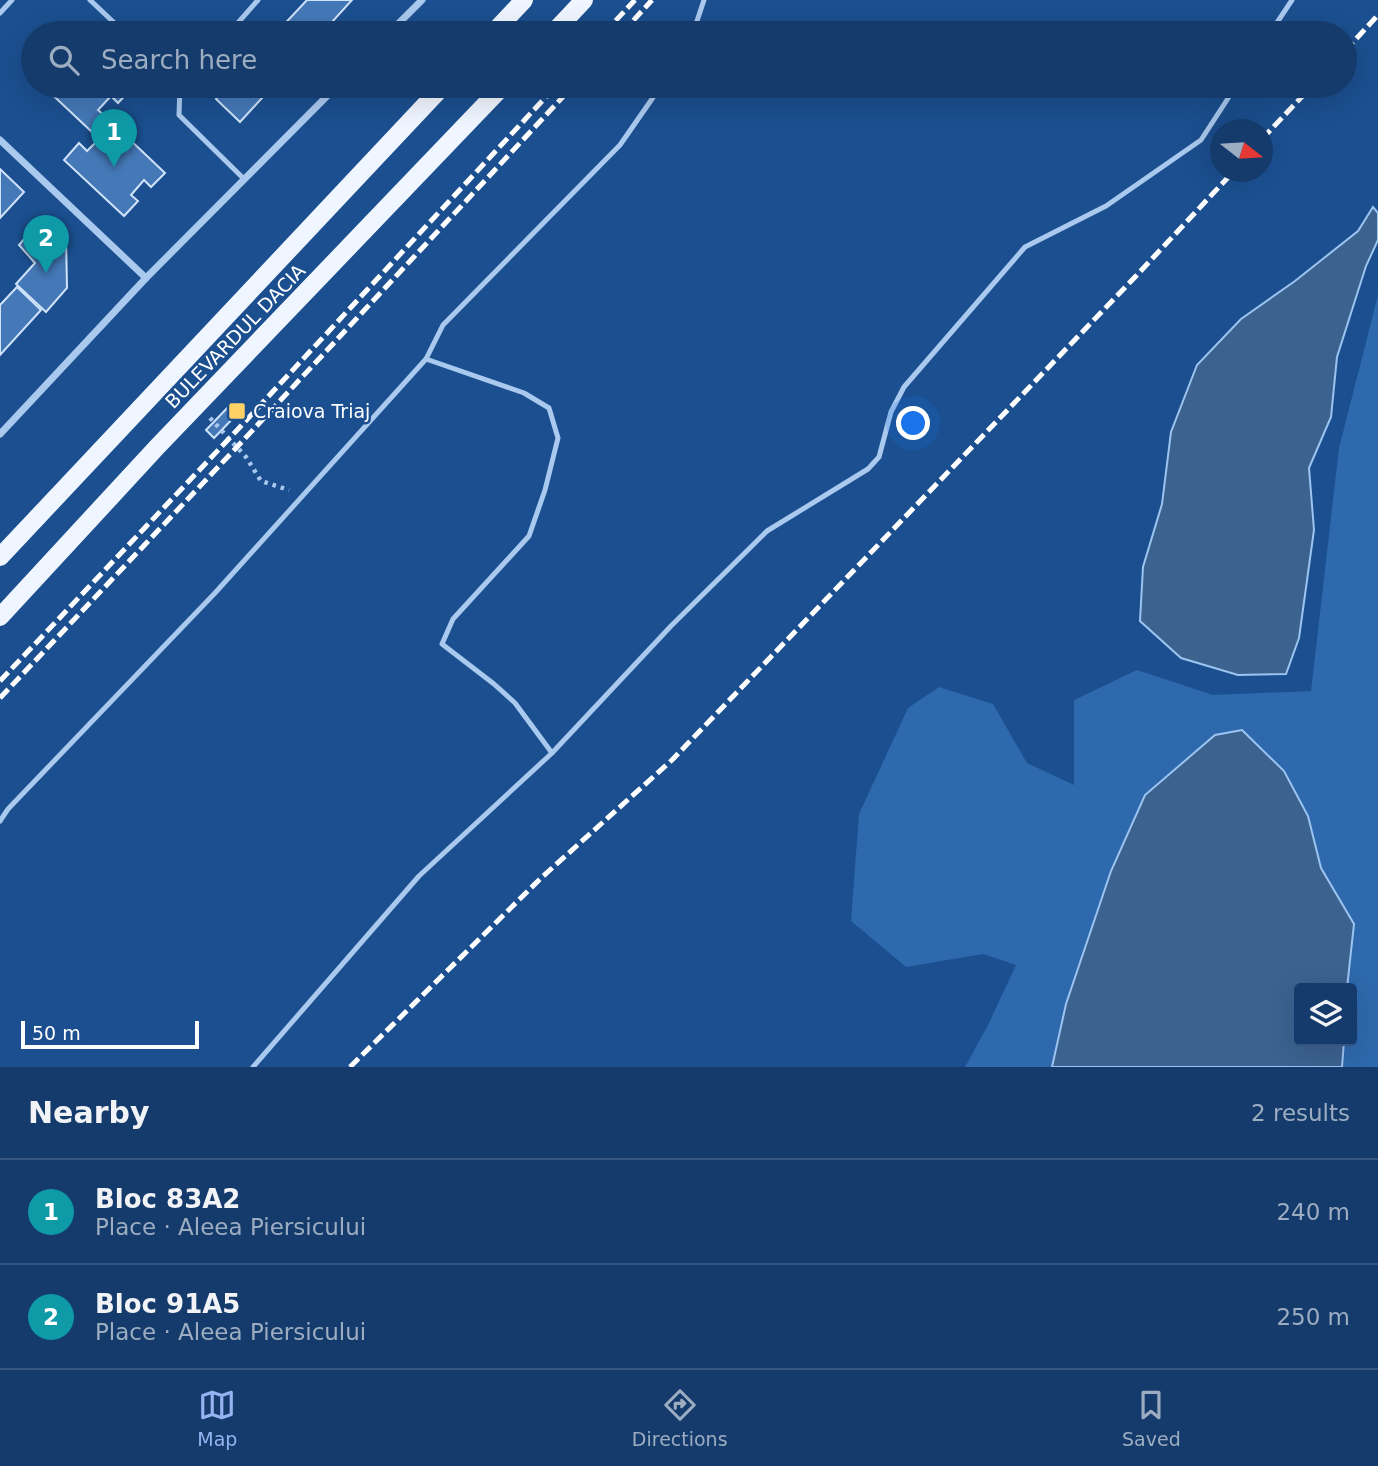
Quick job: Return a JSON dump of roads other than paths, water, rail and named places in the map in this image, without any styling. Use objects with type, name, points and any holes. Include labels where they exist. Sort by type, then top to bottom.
[{"type":"main road","points":[[504,21],[524,0]]},
{"type":"main road","points":[[564,21],[584,0]]},
{"type":"main road","name":"BULEVARDUL DACIA","points":[[0,556],[432,98]]},
{"type":"main road","name":"BULEVARDUL DACIA","points":[[0,617],[198,404],[491,98]]},
{"type":"street","points":[[401,21],[422,0]]},
{"type":"street","points":[[0,434],[146,278],[325,98]]},
{"type":"street","points":[[0,140],[146,278]]},
{"type":"lane","points":[[0,13],[12,0]]},
{"type":"lane","points":[[90,0],[112,21]]},
{"type":"lane","points":[[240,21],[258,0]]},
{"type":"lane","points":[[697,21],[704,0]]},
{"type":"lane","points":[[1278,21],[1292,0]]},
{"type":"lane","points":[[180,98],[179,115],[244,179]]},
{"type":"lane","points":[[0,821],[8,809],[206,603],[426,359],[443,325],[620,145],[653,98]]},
{"type":"lane","points":[[253,1067],[419,876],[552,753],[671,626],[767,531],[868,469],[879,457],[891,412],[904,387],[1025,247],[1106,206],[1201,140],[1228,98]]},
{"type":"lane","points":[[426,359],[524,393],[550,408],[558,438],[545,490],[529,536],[453,619],[442,645],[515,703],[552,753]]},
{"type":"railway","points":[[615,21],[635,0]]},
{"type":"railway","points":[[633,21],[652,0]]},
{"type":"railway","points":[[1357,38],[1378,15]]},
{"type":"railway","points":[[0,681],[545,98]]},
{"type":"railway","points":[[0,698],[562,98]]},
{"type":"railway","points":[[1273,127],[1301,98]]},
{"type":"railway","points":[[350,1067],[541,878],[672,760],[1224,182]]},
{"type":"place","name":"Bloc 83A2","points":[[114,167]]},
{"type":"place","name":"Bloc 91A5","points":[[46,273]]},
{"type":"place","name":"Craiova Triaj","points":[[237,411]]}]
